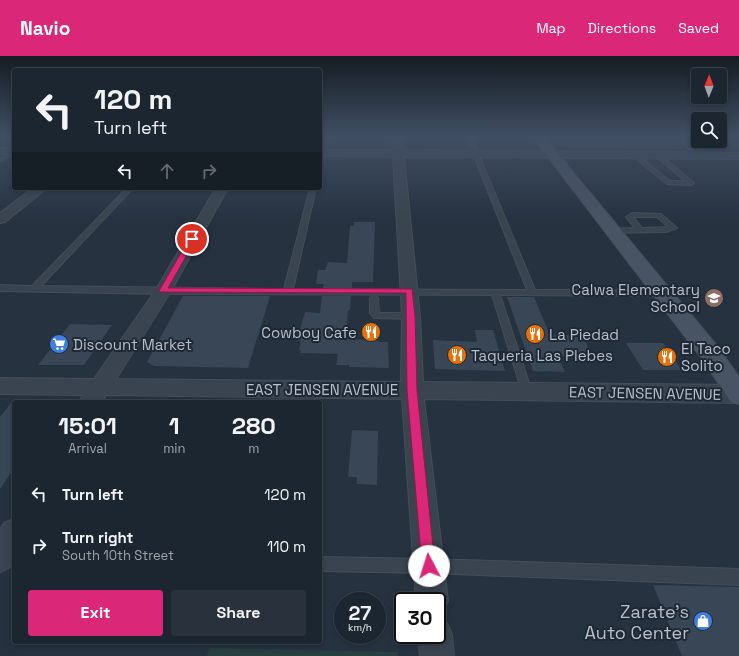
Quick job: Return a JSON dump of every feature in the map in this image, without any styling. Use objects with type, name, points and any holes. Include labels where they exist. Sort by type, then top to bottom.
[{"type":"main road","points":[[557,164],[710,353],[739,394]]},
{"type":"street","points":[[399,164],[411,316],[412,390],[431,592]]},
{"type":"street","points":[[0,219],[38,190]]},
{"type":"street","points":[[95,394],[163,291],[221,190]]},
{"type":"street","name":"EAST JENSEN AVENUE","points":[[0,386],[95,394],[309,396],[412,390],[739,394]]},
{"type":"street","points":[[0,558],[12,537]]},
{"type":"street","points":[[436,644],[437,656]]},
{"type":"lane","points":[[479,164],[532,292]]},
{"type":"lane","points":[[646,164],[669,183],[691,183],[668,164]]},
{"type":"lane","points":[[34,289],[128,190]]},
{"type":"lane","points":[[288,291],[313,190]]},
{"type":"lane","points":[[612,231],[666,230],[673,228],[659,215],[632,215],[629,217],[641,230]]},
{"type":"lane","points":[[0,288],[163,291],[662,293]]},
{"type":"lane","points":[[495,292],[527,392]]},
{"type":"lane","points":[[374,298],[374,314],[377,316],[411,316]]},
{"type":"lane","points":[[0,558],[12,558]]},
{"type":"lane","points":[[322,564],[429,566],[739,577]]},
{"type":"green space","points":[[209,648],[398,652],[398,656],[207,656]]},
{"type":"building","points":[[354,222],[375,222],[373,282],[352,282],[352,288],[323,288],[324,284],[316,284],[318,270],[325,270],[328,262],[347,263],[350,226],[354,226]]},
{"type":"building","points":[[183,296],[270,296],[248,368],[154,366],[147,362]]},
{"type":"building","points":[[322,296],[351,296],[350,310],[348,310],[346,339],[388,342],[389,368],[349,367],[349,365],[336,365],[338,354],[300,353],[301,350],[299,350],[301,341],[297,340],[305,312],[320,313]]},
{"type":"building","name":"La Piedad","points":[[507,297],[534,297],[550,335],[582,335],[593,356],[558,356],[565,372],[533,371]]},
{"type":"building","points":[[70,324],[112,325],[84,365],[38,365]]},
{"type":"building","name":"Taqueria Las Plebes","points":[[475,330],[493,330],[505,371],[435,369],[433,340],[477,342]]},
{"type":"building","points":[[626,343],[663,343],[682,370],[643,370]]},
{"type":"building","points":[[12,402],[12,471],[0,489],[0,417]]},
{"type":"building","points":[[352,430],[378,431],[377,485],[357,484],[357,477],[348,477]]},
{"type":"building","name":"Zarate's Auto Center","points":[[653,585],[739,587],[739,656],[682,656]]},
{"type":"place","name":"Calwa Elementary School","points":[[714,298]]},
{"type":"place","name":"Cowboy Cafe","points":[[371,332]]},
{"type":"place","name":"La Piedad","points":[[535,334]]},
{"type":"place","name":"Discount Market","points":[[59,344]]},
{"type":"place","name":"Taqueria Las Plebes","points":[[457,355]]},
{"type":"place","name":"El Taco Solito","points":[[667,357]]},
{"type":"place","name":"Zarate's Auto Center","points":[[703,621]]},
{"type":"route","points":[[192,239],[163,291],[409,291],[411,316],[412,390],[429,566]]}]
